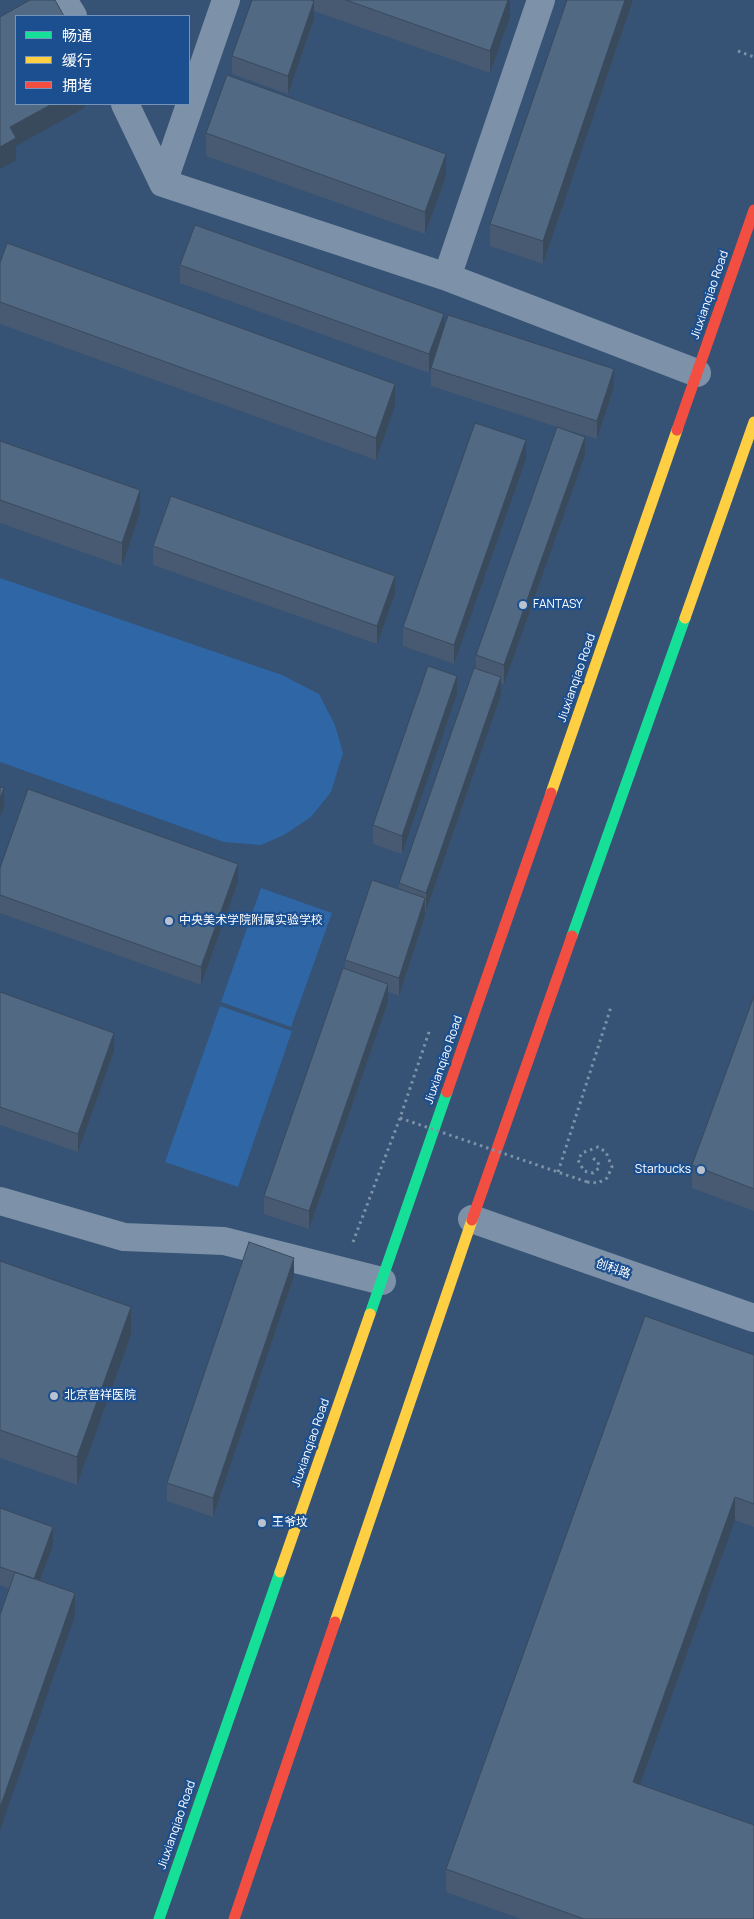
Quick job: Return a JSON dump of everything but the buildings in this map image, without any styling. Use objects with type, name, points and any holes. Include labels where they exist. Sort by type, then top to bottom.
[{"type":"main road","name":"Jiuxianqiao Road","points":[[159,1919],[754,210]]},
{"type":"main road","points":[[234,1919],[472,1219],[754,422]]},
{"type":"street","points":[[63,0],[72,15]]},
{"type":"street","points":[[164,183],[226,0]]},
{"type":"street","points":[[447,277],[540,0]]},
{"type":"street","points":[[125,105],[164,183],[447,277],[698,373]]},
{"type":"street","points":[[0,1202],[124,1237],[224,1241],[382,1281]]},
{"type":"street","name":"创科路","points":[[472,1219],[754,1318]]},
{"type":"path","points":[[738,51],[754,57]]},
{"type":"path","points":[[558,1172],[611,1007]]},
{"type":"path","points":[[350,1249],[400,1118],[430,1029]]},
{"type":"path","points":[[400,1118],[587,1182],[598,1182],[607,1178],[612,1167],[606,1152],[598,1147],[582,1153],[578,1160],[584,1170],[593,1173],[599,1168],[598,1162],[590,1156]]},
{"type":"shaded area","points":[[0,578],[282,675],[319,694],[335,725],[343,753],[331,792],[311,817],[284,835],[261,845],[224,842],[0,762]]},
{"type":"shaded area","points":[[261,888],[332,913],[291,1027],[221,1002]]},
{"type":"shaded area","points":[[220,1006],[292,1031],[238,1187],[165,1162]]},
{"type":"traffic: fast","points":[[572,936],[685,618]]},
{"type":"traffic: fast","points":[[370,1314],[447,1092]]},
{"type":"traffic: fast","points":[[159,1919],[280,1572]]},
{"type":"traffic: slow","points":[[685,618],[754,422]]},
{"type":"traffic: slow","points":[[551,793],[677,430]]},
{"type":"traffic: slow","points":[[335,1622],[472,1220]]},
{"type":"traffic: slow","points":[[280,1572],[370,1314]]},
{"type":"traffic: jam","points":[[677,430],[754,210]]},
{"type":"traffic: jam","points":[[447,1092],[551,793]]},
{"type":"traffic: jam","points":[[472,1220],[572,936]]},
{"type":"traffic: jam","points":[[234,1919],[335,1622]]},
{"type":"place","name":"FANTASY","points":[[523,605]]},
{"type":"place","name":"中央美术学院附属实验学校","points":[[169,921]]},
{"type":"place","name":"Starbucks","points":[[701,1170]]},
{"type":"place","name":"北京普祥医院","points":[[54,1396]]},
{"type":"place","name":"王爷坟","points":[[262,1523]]}]
